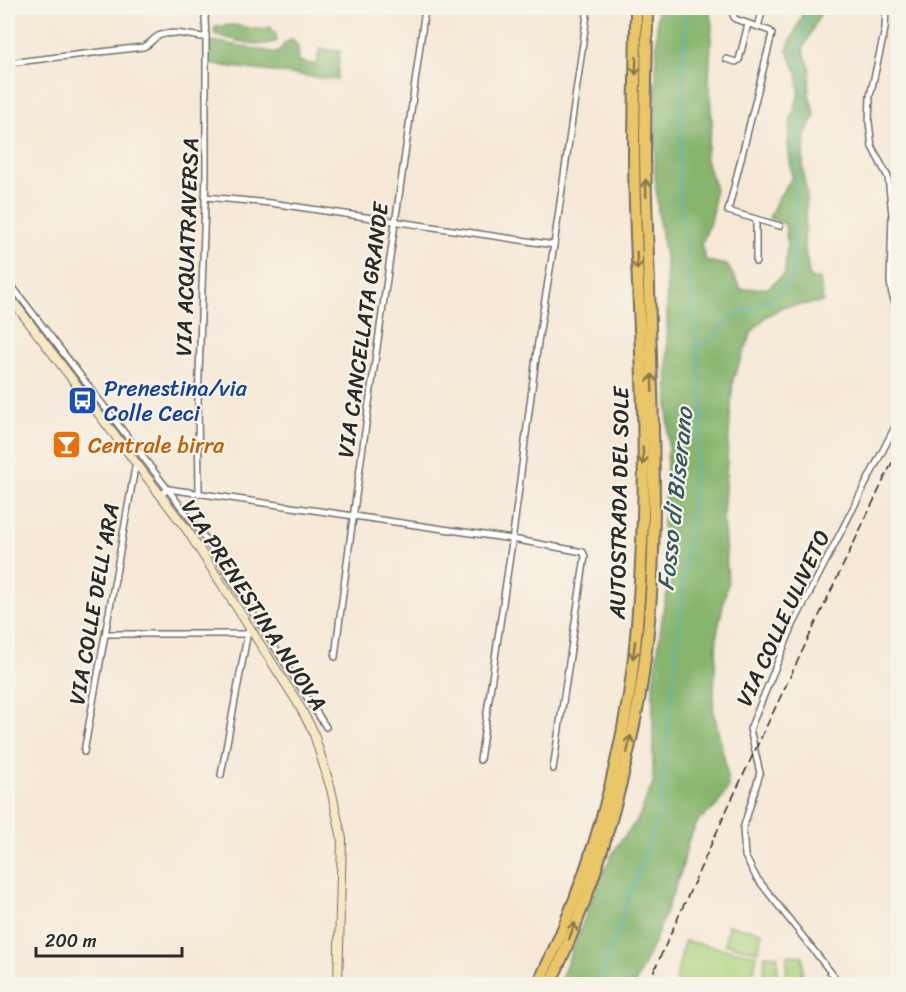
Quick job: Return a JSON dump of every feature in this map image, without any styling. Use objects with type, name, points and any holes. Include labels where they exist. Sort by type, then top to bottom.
[{"type":"highway","name":"AUTOSTRADA DEL SOLE","points":[[538,984],[552,955],[582,877],[605,802],[629,696],[639,612],[643,514],[634,158],[636,8]]},
{"type":"highway","name":"AUTOSTRADA DEL SOLE","points":[[550,984],[591,880],[615,806],[639,699],[649,615],[654,516],[645,157],[647,8]]},
{"type":"main road","name":"VIA PRENESTINA NUOVA","points":[[8,295],[136,462],[165,492],[314,731],[335,801],[342,849],[338,984]]},
{"type":"street","name":"VIA ACQUATRAVERSA","points":[[199,493],[198,402],[205,196],[207,37],[204,18],[207,8]]},
{"type":"street","name":"VIA CANCELLATA GRANDE","points":[[335,657],[352,515],[425,8]]},
{"type":"street","points":[[480,760],[538,342],[588,8]]},
{"type":"street","points":[[735,8],[734,18],[770,31],[772,34],[728,210],[729,213],[780,226]]},
{"type":"street","points":[[758,27],[763,8]]},
{"type":"street","points":[[886,8],[885,29],[870,96],[869,122],[872,147],[888,177],[892,214],[890,282],[891,294],[898,312]]},
{"type":"street","points":[[726,59],[736,62],[739,60],[748,24]]},
{"type":"street","points":[[8,63],[143,47],[162,35],[186,34],[207,37]]},
{"type":"street","points":[[205,196],[271,203],[554,245]]},
{"type":"street","points":[[756,219],[756,262]]},
{"type":"street","points":[[8,281],[165,492],[217,557],[326,727]]},
{"type":"street","name":"VIA COLLE ULIVETO","points":[[840,984],[756,877],[745,856],[743,829],[760,772],[750,729],[793,625],[898,422]]},
{"type":"street","name":"VIA COLLE DELL'ARA","points":[[84,752],[136,462]]},
{"type":"street","points":[[165,492],[199,493],[581,551],[585,556],[553,769]]},
{"type":"street","points":[[106,634],[249,630],[221,775]]},
{"type":"green space","points":[[657,8],[709,8],[712,25],[709,77],[712,126],[705,157],[715,187],[712,218],[701,245],[706,261],[727,265],[741,289],[768,288],[785,273],[787,243],[785,224],[769,218],[777,200],[792,178],[788,144],[791,119],[799,94],[798,76],[787,49],[804,8],[823,8],[803,49],[810,69],[809,95],[815,116],[805,136],[803,160],[807,192],[804,245],[810,279],[820,279],[823,302],[782,307],[765,317],[752,332],[733,379],[723,515],[728,582],[717,633],[713,709],[726,766],[728,787],[718,805],[698,821],[688,841],[682,869],[655,940],[635,984],[559,984],[601,876],[617,846],[638,819],[653,783],[653,684],[664,605],[672,577],[663,527],[668,445],[667,301],[666,262],[659,221],[655,175]]},
{"type":"green space","points":[[233,25],[263,30],[270,27],[277,41],[253,44],[214,34],[215,27]]},
{"type":"green space","points":[[292,39],[298,46],[299,61],[316,65],[320,49],[340,51],[337,80],[209,64],[211,41],[278,53],[285,43]]},
{"type":"green space","points":[[728,925],[762,932],[758,951],[725,944]]},
{"type":"green space","points":[[684,941],[757,955],[751,984],[692,984],[676,981]]},
{"type":"green space","points":[[765,955],[778,956],[777,984],[763,983]]},
{"type":"green space","points":[[787,955],[803,956],[802,984],[786,984]]},
{"type":"waterway","name":"Fosso di Biserano","points":[[599,984],[659,813],[703,403],[679,182],[685,21],[688,8]]},
{"type":"waterway","points":[[697,349],[732,318],[759,305],[782,290],[793,274],[799,128],[805,106],[803,76],[797,54],[813,8]]},
{"type":"railway","points":[[648,984],[729,805],[898,450]]},
{"type":"place","name":"Prenestina/via Colle Ceci","points":[[83,401]]},
{"type":"place","name":"Centrale birra","points":[[67,445]]}]
